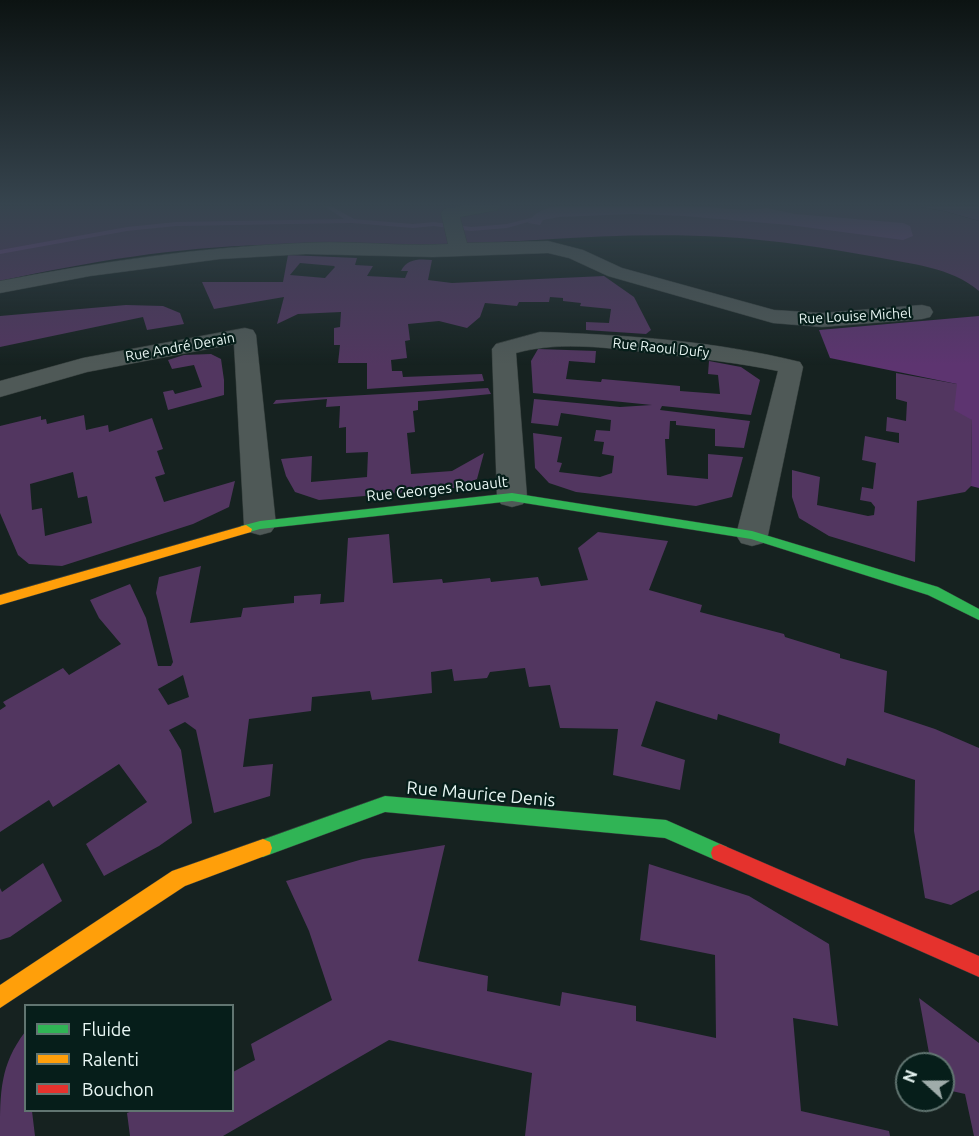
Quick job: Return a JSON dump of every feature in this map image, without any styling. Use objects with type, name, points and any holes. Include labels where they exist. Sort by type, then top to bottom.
[{"type":"street","points":[[0,287],[90,270],[174,259]]},
{"type":"street","points":[[441,265],[515,259]]},
{"type":"street","name":"Rue Louise Michel","points":[[585,259],[615,272],[773,316],[822,320],[922,312]]},
{"type":"street","name":"Rue André Derain","points":[[0,389],[83,365],[245,335],[260,525]]},
{"type":"street","name":"Rue Raoul Dufy","points":[[512,497],[504,350],[540,339],[618,342],[745,357],[791,367],[752,536]]},
{"type":"street","name":"Rue Georges Rouault","points":[[0,600],[260,525],[512,497],[752,536],[933,591],[979,615]]},
{"type":"street","name":"Rue Maurice Denis","points":[[0,997],[179,878],[385,804],[666,828],[979,967]]},
{"type":"shaded area","points":[[0,259],[120,259],[66,268],[0,281]]},
{"type":"shaded area","points":[[287,259],[357,259],[355,265],[373,266],[367,276],[405,278],[408,271],[401,271],[410,262],[432,260],[428,280],[452,283],[604,276],[634,297],[651,330],[646,334],[586,330],[586,322],[609,323],[611,309],[580,306],[581,303],[563,301],[563,298],[550,297],[549,302],[519,302],[517,306],[485,303],[480,317],[467,328],[439,321],[408,324],[410,340],[405,341],[407,358],[391,360],[392,371],[402,371],[403,377],[482,374],[484,381],[367,389],[367,363],[338,363],[340,345],[334,345],[334,328],[340,327],[341,312],[298,314],[277,324],[284,297],[214,309],[202,282],[283,282]],"holes":[[[300,263],[335,267],[325,278],[290,275]]]},
{"type":"shaded area","points":[[887,259],[979,259],[979,291],[968,283],[943,272]]},
{"type":"shaded area","points":[[126,305],[163,306],[180,313],[184,324],[147,330],[143,317],[0,347],[0,316]]},
{"type":"shaded area","points":[[979,316],[979,488],[971,486],[972,420],[954,410],[957,384],[830,358],[819,330]]},
{"type":"shaded area","points":[[538,349],[596,351],[595,363],[569,361],[566,379],[601,382],[602,379],[680,386],[680,391],[720,394],[718,375],[708,374],[709,361],[741,367],[760,380],[751,415],[662,406],[660,410],[750,421],[744,448],[715,446],[715,429],[676,425],[676,421],[670,421],[669,439],[665,439],[667,475],[708,479],[708,454],[743,457],[732,497],[696,506],[576,492],[549,483],[535,468],[533,433],[562,437],[557,462],[562,463],[559,472],[600,477],[612,473],[614,456],[602,454],[604,442],[594,441],[596,430],[610,431],[611,420],[561,413],[558,426],[531,423],[534,399],[620,407],[652,405],[533,393],[531,361]]},
{"type":"shaded area","points":[[211,354],[221,359],[224,395],[168,410],[163,392],[173,390],[175,394],[202,387],[194,365],[172,369],[168,360],[184,355]]},
{"type":"shaded area","points":[[896,373],[957,384],[972,420],[971,486],[965,492],[917,501],[915,562],[829,536],[799,518],[792,497],[792,470],[820,477],[817,505],[868,516],[874,515],[875,507],[871,502],[860,500],[862,487],[873,489],[876,463],[862,460],[865,436],[899,443],[899,433],[886,431],[887,417],[906,421],[907,402],[896,399]]},
{"type":"shaded area","points":[[488,388],[491,394],[418,401],[418,410],[413,411],[415,432],[407,433],[411,474],[452,471],[484,453],[477,479],[455,488],[319,500],[295,492],[286,476],[281,459],[312,456],[311,482],[367,477],[368,452],[346,453],[346,427],[339,428],[340,406],[326,407],[327,399],[273,404],[276,400]]},
{"type":"shaded area","points":[[84,415],[86,430],[108,425],[109,432],[152,418],[163,449],[157,451],[165,474],[155,477],[164,502],[235,481],[229,507],[193,524],[62,566],[29,564],[18,555],[0,513],[0,426],[41,416],[41,420],[46,419],[47,424]],"holes":[[[73,472],[78,498],[87,496],[92,523],[45,536],[42,508],[32,510],[30,484]]]},
{"type":"shaded area","points":[[598,532],[668,541],[649,590],[702,605],[700,612],[784,634],[785,637],[840,654],[840,658],[887,671],[884,712],[935,729],[979,748],[979,890],[951,905],[925,898],[914,831],[915,780],[847,758],[845,766],[779,743],[780,734],[718,714],[717,720],[656,701],[641,746],[685,760],[680,790],[613,775],[618,729],[560,728],[550,685],[529,687],[525,668],[490,672],[487,678],[454,681],[452,669],[431,672],[432,693],[372,700],[370,691],[312,697],[311,711],[249,719],[243,767],[273,764],[270,796],[214,813],[196,730],[185,722],[169,730],[181,750],[192,823],[159,846],[104,876],[86,844],[147,802],[119,764],[53,807],[49,800],[0,832],[0,710],[6,706],[3,702],[63,668],[69,675],[121,644],[99,618],[90,600],[130,584],[146,618],[158,666],[171,666],[173,662],[156,593],[159,577],[201,566],[190,623],[241,617],[243,608],[294,603],[294,596],[321,594],[320,604],[344,602],[348,538],[389,534],[393,583],[442,579],[443,583],[490,578],[491,582],[538,577],[541,586],[588,580],[578,548]],"holes":[[[183,675],[189,697],[168,705],[158,689]]]},
{"type":"shaded area","points":[[445,845],[418,961],[488,976],[487,991],[560,1006],[562,992],[636,1006],[636,1021],[716,1038],[715,955],[640,940],[649,864],[749,896],[829,944],[838,1026],[793,1018],[801,1111],[889,1131],[890,1136],[525,1136],[532,1073],[389,1040],[223,1136],[130,1136],[127,1113],[130,1112],[234,1112],[234,1071],[255,1060],[251,1044],[332,1000],[309,931],[286,881],[363,859]]},
{"type":"shaded area","points":[[43,863],[62,901],[10,937],[0,940],[0,888],[2,892]]},
{"type":"shaded area","points":[[919,998],[979,1043],[979,1136],[974,1136],[965,1094],[955,1092],[955,1052],[929,1052]]},
{"type":"shaded area","points":[[24,1034],[24,1112],[32,1112],[35,1136],[0,1136],[3,1080],[17,1044]]},
{"type":"traffic: fast","points":[[246,529],[260,525],[512,497],[752,535],[933,591],[979,615]]},
{"type":"traffic: fast","points":[[263,848],[385,804],[666,829],[720,853]]},
{"type":"traffic: slow","points":[[0,600],[246,529]]},
{"type":"traffic: slow","points":[[0,997],[179,878],[263,848]]},
{"type":"traffic: jam","points":[[720,853],[979,967]]}]
